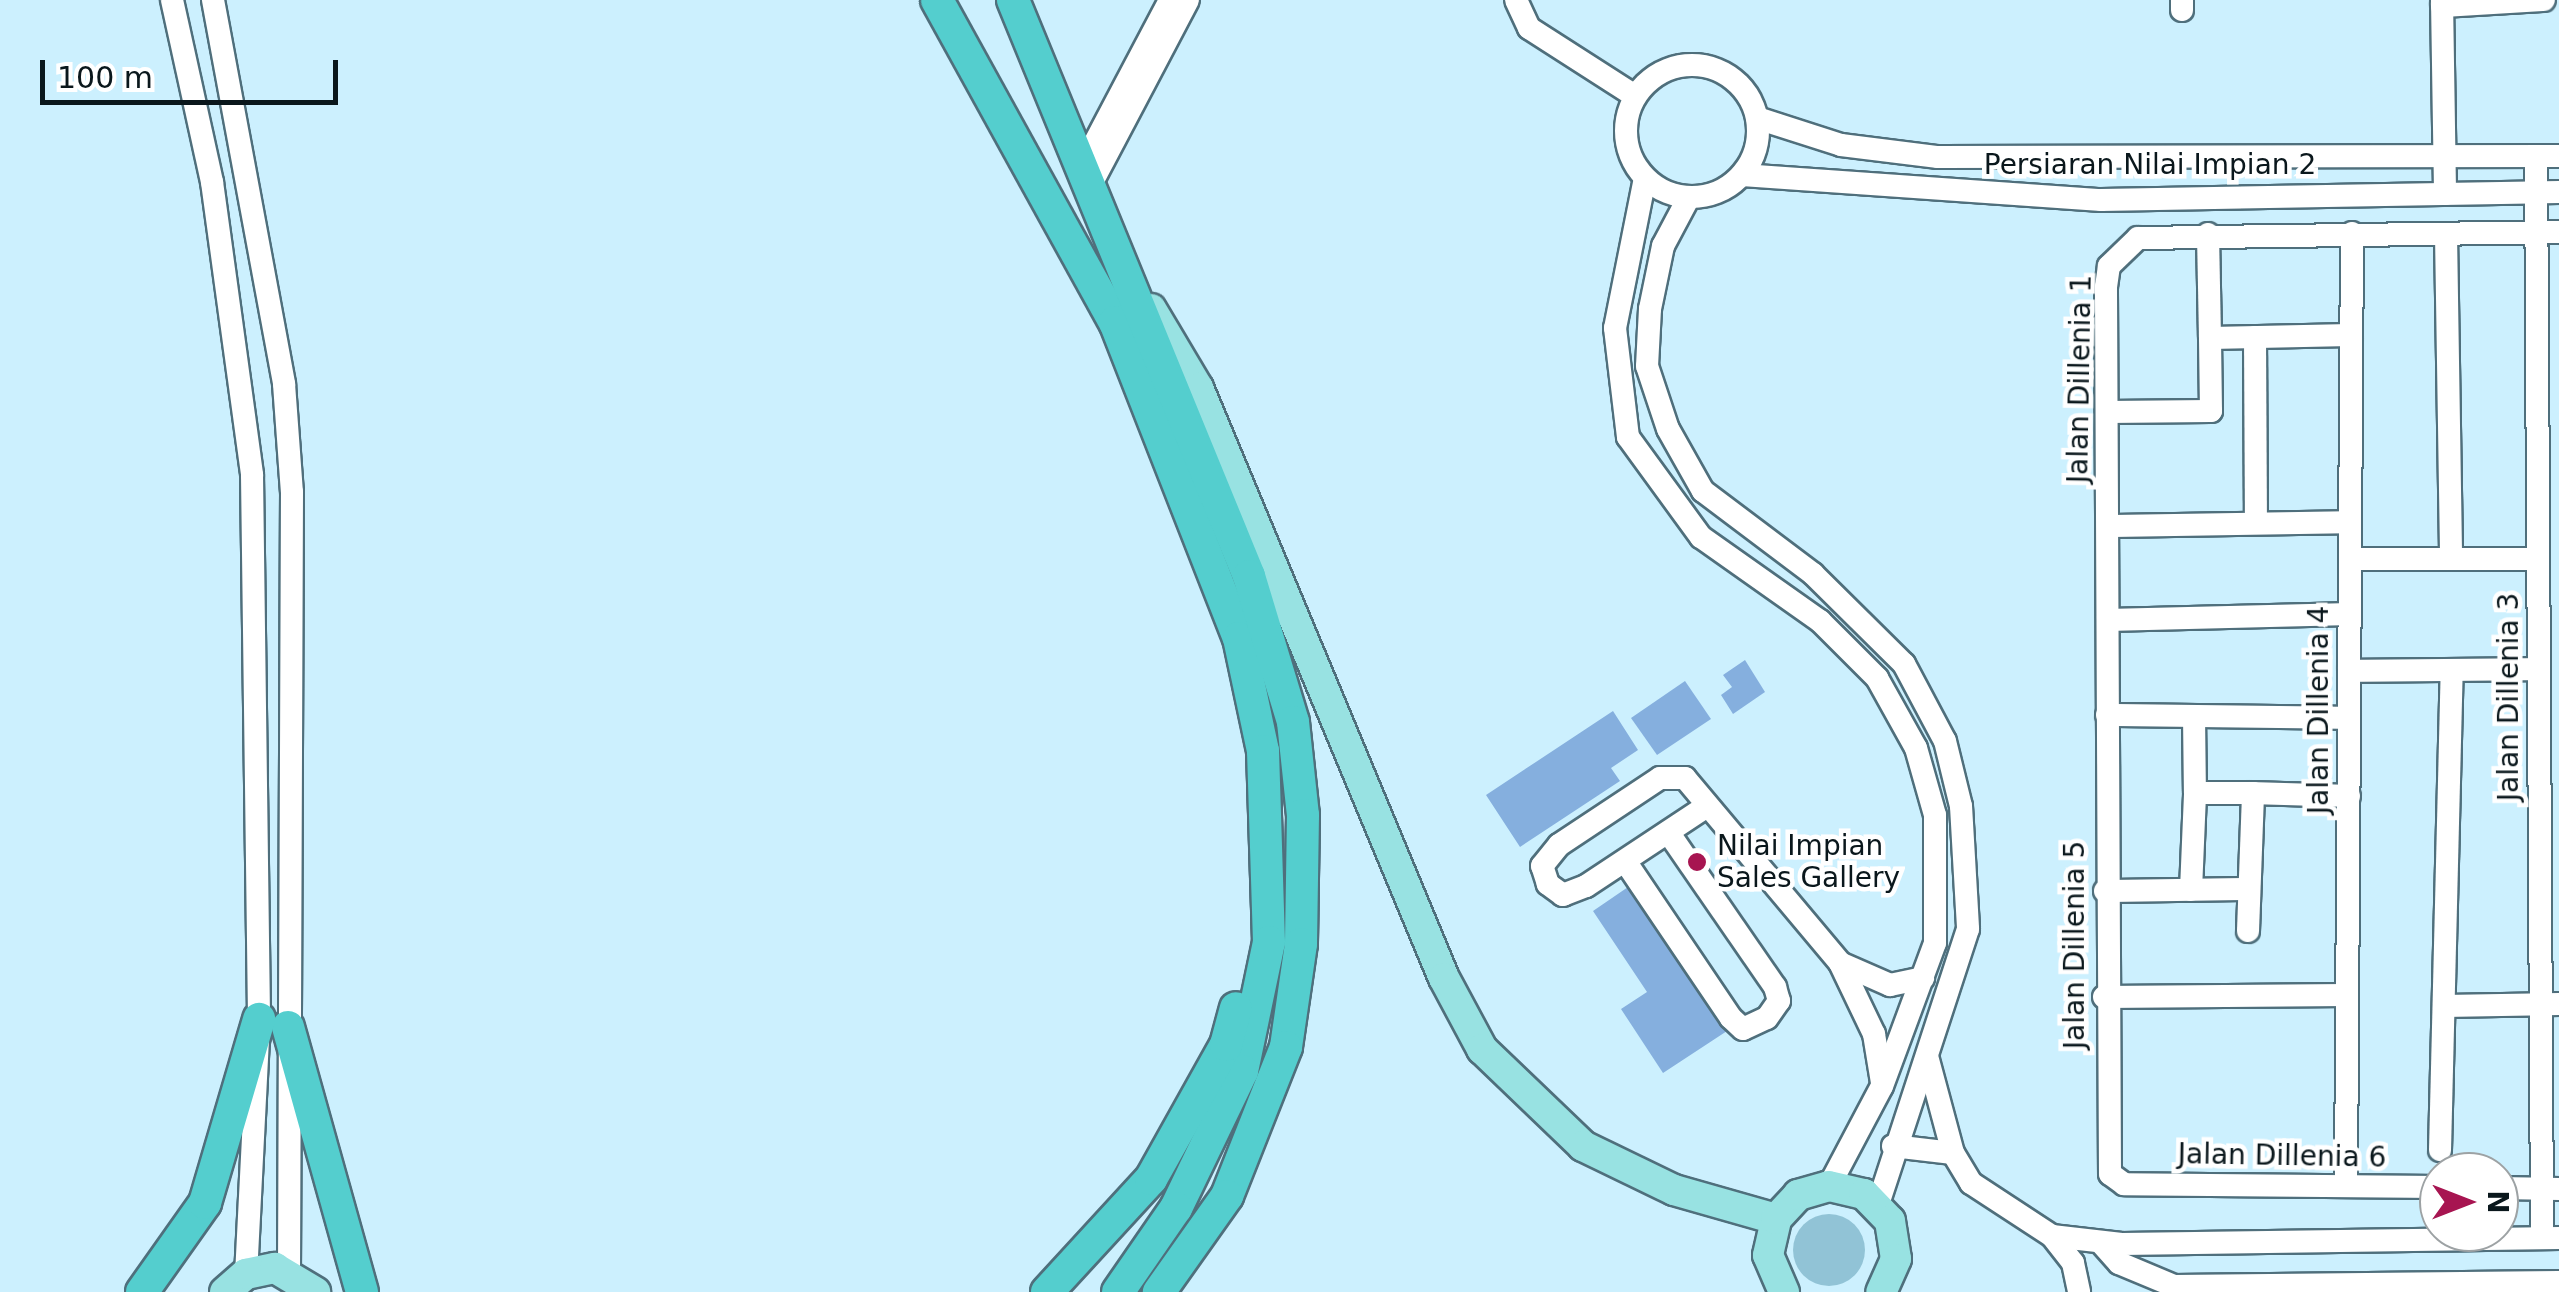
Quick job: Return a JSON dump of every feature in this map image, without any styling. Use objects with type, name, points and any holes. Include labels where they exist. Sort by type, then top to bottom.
[{"type":"highway","points":[[937,0],[1115,322],[1239,638],[1270,816],[1268,942],[1221,1126],[1118,1292]]},
{"type":"highway","points":[[1013,0],[1249,576],[1292,722],[1303,815],[1300,961],[1286,1047],[1227,1196],[1202,1236],[1158,1292]]},
{"type":"highway","points":[[1047,1292],[1151,1178],[1226,1045],[1244,977],[1268,942]]},
{"type":"highway","points":[[142,1292],[206,1203],[274,1023]]},
{"type":"highway","points":[[274,1023],[362,1292]]},
{"type":"highway","points":[[1176,1292],[1202,1236]]},
{"type":"main road","points":[[1126,268],[1198,388],[1444,978],[1482,1049],[1583,1146],[1674,1190],[1776,1219]]},
{"type":"main road","points":[[1784,1292],[1768,1256],[1776,1219],[1798,1196],[1829,1186],[1878,1204],[1896,1240],[1881,1292]]},
{"type":"main road","points":[[236,1283],[290,1272],[315,1292]]},
{"type":"street","points":[[214,0],[284,384],[292,492],[274,1023],[236,1283]]},
{"type":"street","points":[[1086,176],[1170,0]]},
{"type":"street","points":[[1086,176],[1188,0]]},
{"type":"street","points":[[1516,0],[1542,38],[1635,96]]},
{"type":"street","points":[[2445,194],[2442,3],[2544,0]]},
{"type":"street","points":[[171,2],[212,182],[252,474],[274,1023],[290,1272]]},
{"type":"street","points":[[1829,1186],[1882,1086],[1923,978],[1942,890],[1935,815],[1906,731],[1878,678],[1820,621],[1701,537],[1628,437],[1615,328],[1645,178],[1626,139],[1635,96],[1665,70],[1704,65],[1738,83],[1756,118],[1742,175],[1689,198],[1663,246],[1650,309],[1647,366],[1668,430],[1703,491],[1813,574],[1904,664],[1945,741],[1970,868],[1968,929],[1893,1146],[1878,1204]]},
{"type":"street","name":"Persiaran Nilai Impian 2","points":[[1756,118],[1841,145],[1938,158],[2548,156]]},
{"type":"street","name":"Jalan Dillenia 3","points":[[2548,156],[2548,518],[2538,560],[2549,611],[2539,669],[2549,717],[2550,1238]]},
{"type":"street","points":[[1938,158],[1938,193]]},
{"type":"street","name":"Persiaran Nilai Impian 2","points":[[1742,175],[1938,193],[2548,192]]},
{"type":"street","points":[[1645,178],[1689,198]]},
{"type":"street","name":"Jalan Dillenia 1","points":[[2107,715],[2110,266],[2138,238],[2548,232]]},
{"type":"street","name":"Jalan Dillenia 4","points":[[2346,1186],[2352,233]]},
{"type":"street","points":[[2208,234],[2211,411]]},
{"type":"street","points":[[2446,234],[2451,559]]},
{"type":"street","points":[[2210,338],[2351,335]]},
{"type":"street","points":[[2255,337],[2256,524]]},
{"type":"street","points":[[2108,412],[2254,408]]},
{"type":"street","points":[[2108,526],[2350,522]]},
{"type":"street","points":[[2350,559],[2538,560]]},
{"type":"street","points":[[2108,620],[2350,614]]},
{"type":"street","points":[[2350,671],[2539,669]]},
{"type":"street","points":[[2440,1150],[2452,672]]},
{"type":"street","points":[[2107,715],[2349,718]]},
{"type":"street","name":"Jalan Dillenia 5","points":[[2107,715],[2104,997],[2117,1179]]},
{"type":"street","points":[[2191,890],[2194,716]]},
{"type":"street","points":[[1708,806],[1625,861],[1563,895],[1542,866],[1660,778],[1686,778],[1840,963],[1874,1034],[1882,1086]]},
{"type":"street","points":[[2248,931],[2253,793]]},
{"type":"street","points":[[2195,794],[2349,796]]},
{"type":"street","points":[[1625,861],[1731,1018],[1744,1029],[1767,1018],[1779,1001],[1775,987],[1668,832]]},
{"type":"street","points":[[2104,891],[2249,890]]},
{"type":"street","points":[[1840,963],[1890,985],[1923,978]]},
{"type":"street","points":[[2104,997],[2348,995]]},
{"type":"street","points":[[2444,1006],[2550,1004]]},
{"type":"street","points":[[1927,1056],[1952,1154],[1992,1205],[2052,1236],[2101,1243],[2550,1238]]},
{"type":"street","points":[[1893,1146],[1952,1154]]},
{"type":"street","name":"Jalan Dillenia 6","points":[[2117,1179],[2419,1188]]},
{"type":"street","points":[[2519,1188],[2550,1189]]},
{"type":"street","points":[[2052,1236],[2079,1287],[2119,1263]]},
{"type":"street","points":[[2101,1243],[2119,1263],[2174,1286],[2271,1288],[2559,1282]]},
{"type":"street","points":[[2268,1243],[2271,1288]]},
{"type":"shaded area","points":[[1829,1214],[1855,1224],[1865,1250],[1855,1276],[1829,1286],[1803,1276],[1793,1250],[1803,1224]]},
{"type":"building","points":[[1745,660],[1765,692],[1733,714],[1721,695],[1732,687],[1723,675]]},
{"type":"building","points":[[1685,681],[1711,719],[1657,755],[1631,718]]},
{"type":"building","points":[[1613,711],[1638,750],[1611,768],[1620,781],[1520,847],[1486,795]]},
{"type":"building","points":[[1631,885],[1727,1031],[1663,1073],[1621,1009],[1647,992],[1593,911]]},
{"type":"place","name":"Nilai Impian Sales Gallery","points":[[1697,862]]}]
